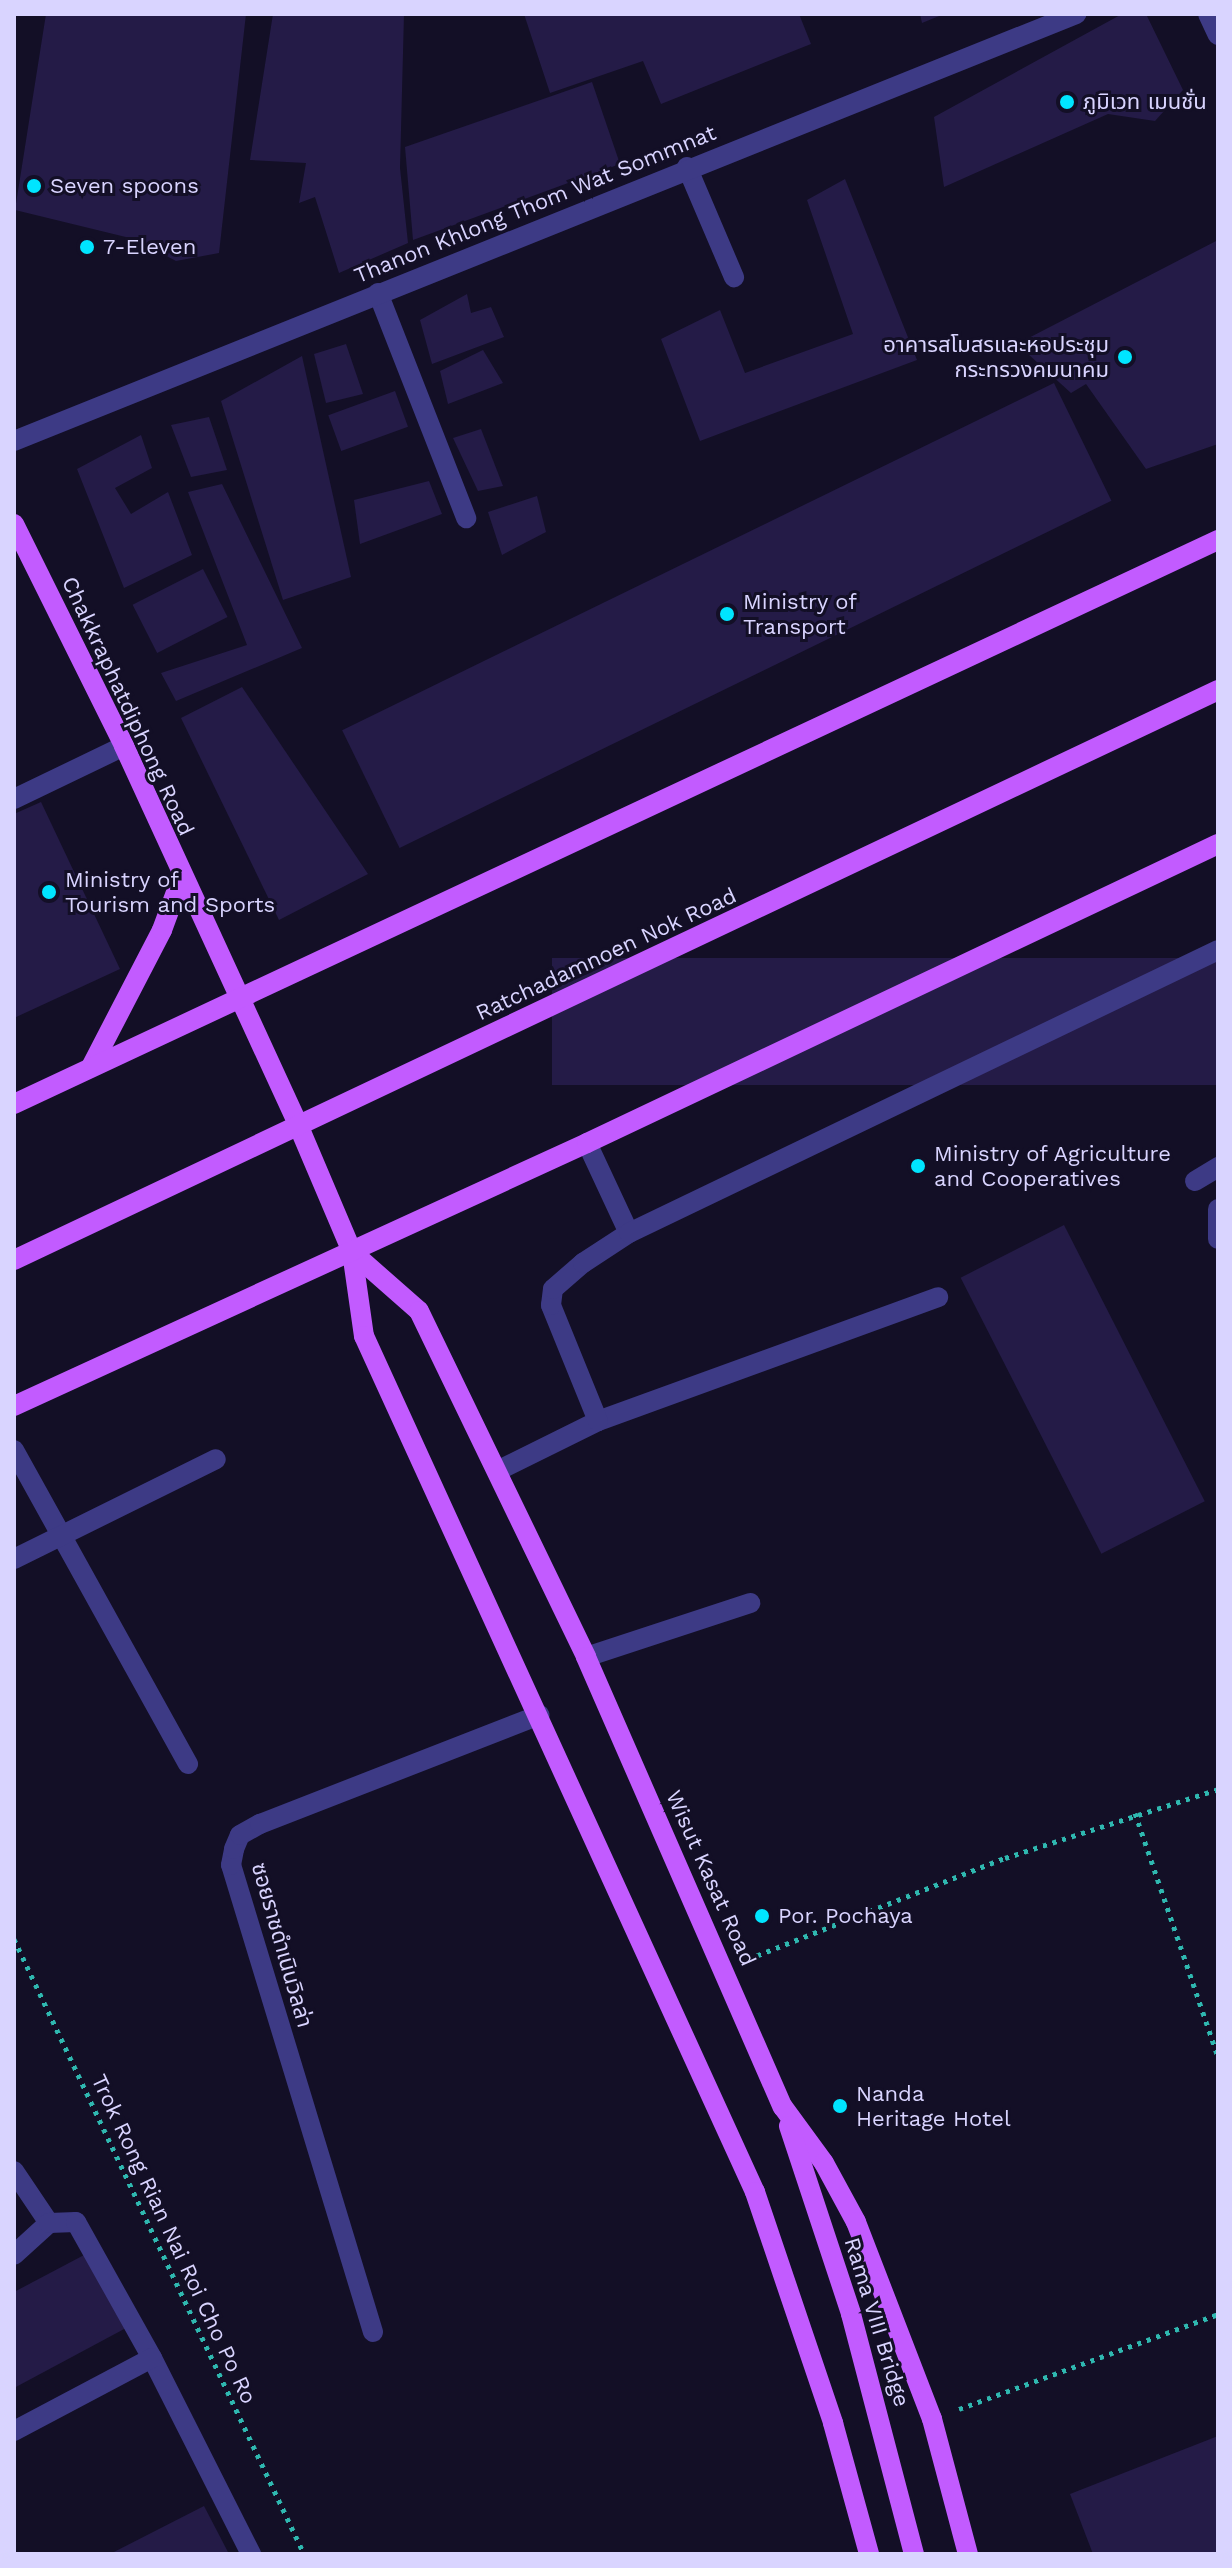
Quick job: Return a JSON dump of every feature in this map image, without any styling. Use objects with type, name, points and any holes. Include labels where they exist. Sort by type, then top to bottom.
[{"type":"main road","name":"Chakkraphatdiphong Road","points":[[14,524],[124,746],[299,1127]]},
{"type":"main road","points":[[14,1104],[1218,540]]},
{"type":"main road","name":"Ratchadamnoen Nok Road","points":[[14,1260],[1218,690]]},
{"type":"main road","points":[[14,1406],[587,1143],[1218,844]]},
{"type":"main road","points":[[91,1067],[162,930],[182,876]]},
{"type":"main road","name":"Wisut Kasat Road","points":[[299,1127],[352,1252],[364,1336],[540,1715],[755,2192],[833,2423],[869,2554]]},
{"type":"main road","name":"Wisut Kasat Road","points":[[352,1252],[419,1311],[499,1470],[586,1657],[725,1968],[783,2107],[824,2163],[856,2222],[932,2419],[968,2554]]},
{"type":"main road","name":"Rama VIII Bridge","points":[[783,2107],[851,2314],[914,2554]]},
{"type":"street","name":"Thanon Khlong Thom Wat Sommnat","points":[[14,441],[687,167],[1076,14]]},
{"type":"street","points":[[1208,14],[1218,35]]},
{"type":"street","points":[[687,167],[734,277]]},
{"type":"street","points":[[378,293],[466,518]]},
{"type":"street","points":[[14,799],[124,746]]},
{"type":"street","points":[[598,1421],[551,1305],[553,1289],[629,1233],[1218,950]]},
{"type":"street","points":[[587,1143],[629,1233]]},
{"type":"street","points":[[1195,1181],[1218,1167]]},
{"type":"street","points":[[1218,1209],[1218,1239]]},
{"type":"street","points":[[499,1470],[598,1421],[938,1297]]},
{"type":"street","points":[[14,1450],[188,1764]]},
{"type":"street","points":[[14,1559],[216,1459]]},
{"type":"street","points":[[586,1657],[750,1603]]},
{"type":"street","name":"ซอยราชดำเนินวิลล่า","points":[[373,2332],[231,1865],[234,1849],[240,1835],[260,1824],[540,1715]]},
{"type":"street","points":[[14,2171],[49,2223]]},
{"type":"street","points":[[14,2255],[49,2223],[76,2222],[152,2358],[251,2554]]},
{"type":"street","points":[[14,2431],[152,2358]]},
{"type":"path","points":[[725,1968],[1005,1858],[1135,1813],[1218,1789]]},
{"type":"path","points":[[1135,1813],[1218,2057]]},
{"type":"path","name":"Trok Rong Rian Nai Roi Cho Po Ro","points":[[14,1939],[304,2554]]},
{"type":"path","points":[[932,2419],[1218,2314]]},
{"type":"building","points":[[46,14],[246,14],[219,253],[176,261],[134,239],[15,210]]},
{"type":"building","points":[[273,14],[404,14],[400,168],[408,243],[339,273],[315,197],[299,203],[306,163],[250,160]]},
{"type":"building","points":[[524,14],[799,14],[811,44],[661,104],[643,61],[550,93]]},
{"type":"building","points":[[920,14],[944,14],[922,23]]},
{"type":"building","name":"ภูมิเวท เมนชั่น","points":[[1122,14],[1146,14],[1183,90],[1155,121],[1108,114],[944,187],[934,117]]},
{"type":"building","points":[[592,82],[620,164],[413,240],[405,147]]},
{"type":"building","points":[[845,179],[917,360],[700,441],[661,339],[720,310],[745,373],[853,334],[807,200]]},
{"type":"building","name":"อาคารสโมสรและหอประชุม กระทรวงคมนาคม","points":[[1218,240],[1218,444],[1146,469],[1086,384],[1071,393],[1017,344]]},
{"type":"building","points":[[467,294],[471,313],[491,307],[504,337],[432,364],[420,320]]},
{"type":"building","points":[[346,344],[363,394],[326,403],[314,354]]},
{"type":"building","points":[[483,350],[503,383],[448,404],[440,371]]},
{"type":"building","points":[[302,356],[351,577],[283,600],[221,401]]},
{"type":"building","name":"Ministry of Transport","points":[[1054,383],[1111,501],[400,848],[342,730]]},
{"type":"building","points":[[395,391],[408,427],[341,451],[328,415]]},
{"type":"building","points":[[209,417],[227,470],[191,477],[171,425]]},
{"type":"building","points":[[481,429],[503,486],[478,491],[453,438]]},
{"type":"building","points":[[141,435],[152,468],[115,488],[131,514],[168,492],[192,555],[124,588],[77,469]]},
{"type":"building","points":[[429,481],[442,514],[360,544],[354,500]]},
{"type":"building","points":[[222,484],[302,648],[176,701],[161,673],[247,645],[188,492]]},
{"type":"building","points":[[537,496],[546,532],[502,555],[488,512]]},
{"type":"building","points":[[203,569],[228,617],[157,653],[133,605]]},
{"type":"building","points":[[242,687],[368,874],[279,920],[181,718]]},
{"type":"building","name":"Ministry of Tourism and Sports","points":[[41,802],[120,969],[14,1018],[14,814]]},
{"type":"building","points":[[552,958],[1218,958],[1218,1085],[552,1085]]},
{"type":"building","points":[[1064,1225],[1205,1501],[1101,1554],[961,1278]]},
{"type":"building","points":[[86,2254],[126,2328],[14,2388],[14,2292]]},
{"type":"building","points":[[1218,2436],[1218,2554],[1093,2554],[1070,2494]]},
{"type":"building","points":[[204,2506],[229,2554],[110,2554]]},
{"type":"place","name":"ภูมิเวท เมนชั่น","points":[[1067,102]]},
{"type":"place","name":"Seven spoons","points":[[34,186]]},
{"type":"place","name":"7-Eleven","points":[[87,247]]},
{"type":"place","name":"อาคารสโมสรและหอประชุม กระทรวงคมนาคม","points":[[1125,357]]},
{"type":"place","name":"Ministry of Transport","points":[[727,614]]},
{"type":"place","name":"Ministry of Tourism and Sports","points":[[49,892]]},
{"type":"place","name":"Ministry of Agriculture and Cooperatives","points":[[918,1166]]},
{"type":"place","name":"Por. Pochaya","points":[[762,1916]]},
{"type":"place","name":"Nanda Heritage Hotel","points":[[840,2106]]}]
